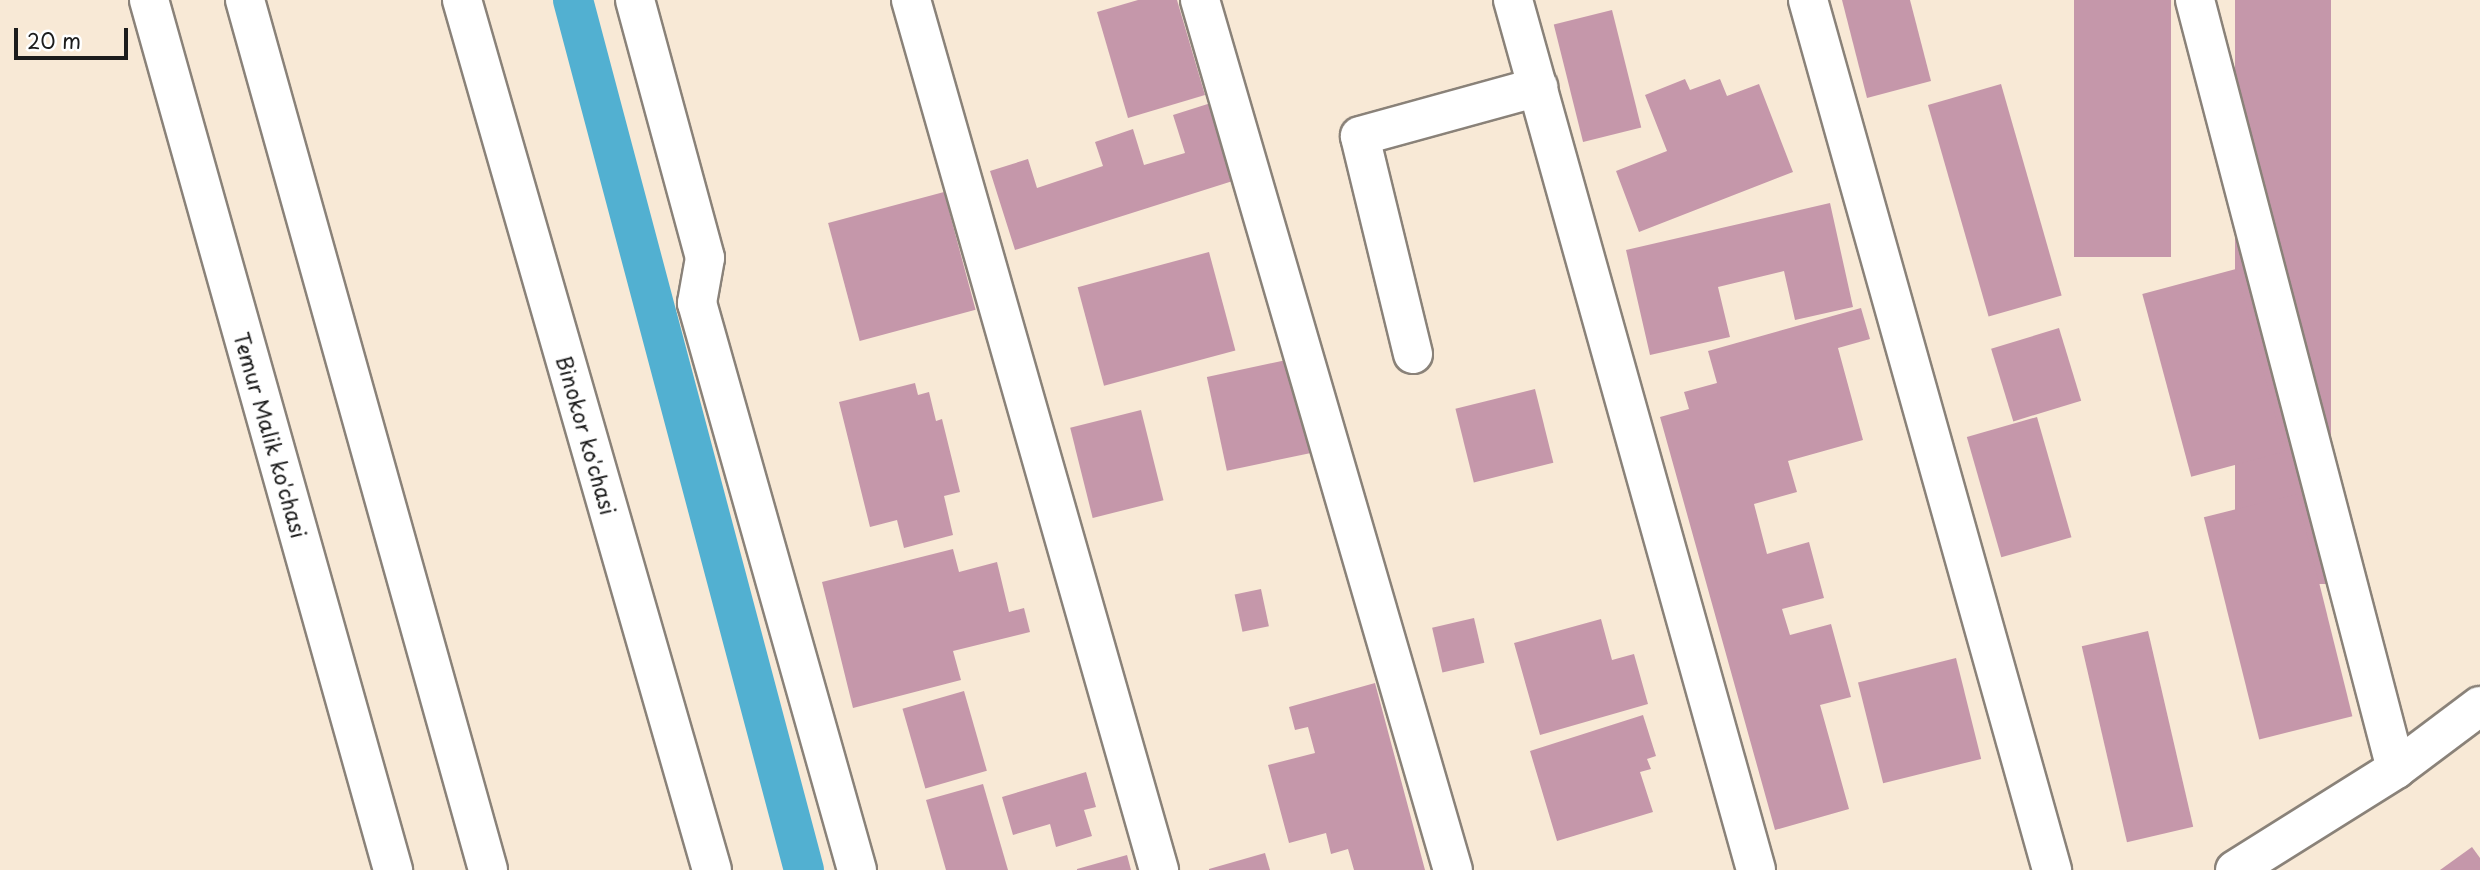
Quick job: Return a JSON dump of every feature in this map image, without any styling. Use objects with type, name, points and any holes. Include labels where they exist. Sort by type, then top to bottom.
[{"type":"main road","name":"Temur Malik ko'chasi","points":[[149,0],[393,870]]},
{"type":"main road","points":[[245,0],[488,870]]},
{"type":"main road","name":"Binokor ko'chasi","points":[[461,0],[712,870]]},
{"type":"main road","points":[[635,0],[705,258],[697,303],[856,870]]},
{"type":"main road","points":[[911,0],[1159,870]]},
{"type":"main road","points":[[1200,0],[1453,870]]},
{"type":"main road","points":[[1513,0],[1756,870]]},
{"type":"main road","points":[[1808,0],[2052,870]]},
{"type":"main road","points":[[2195,0],[2396,769]]},
{"type":"main road","points":[[1413,354],[1360,136],[1538,88]]},
{"type":"main road","points":[[2235,870],[2396,769],[2480,706]]},
{"type":"building","points":[[1138,0],[1177,0],[1205,95],[1128,118],[1097,12]]},
{"type":"building","points":[[1842,0],[1910,0],[1931,81],[1867,98]]},
{"type":"building","points":[[2074,0],[2171,0],[2171,257],[2074,257]]},
{"type":"building","points":[[2235,0],[2331,0],[2331,584],[2235,584]]},
{"type":"building","points":[[1612,10],[1641,127],[1583,142],[1554,25]]},
{"type":"building","points":[[1685,79],[1690,90],[1720,79],[1727,96],[1759,84],[1793,172],[1639,232],[1616,171],[1667,151],[1645,95]]},
{"type":"building","points":[[2001,84],[2062,295],[1989,316],[1928,105]]},
{"type":"building","points":[[1214,102],[1239,179],[1015,250],[990,171],[1028,159],[1037,188],[1103,166],[1095,142],[1133,129],[1144,165],[1185,153],[1173,115]]},
{"type":"building","points":[[944,192],[976,310],[860,341],[828,223]]},
{"type":"building","points":[[1830,203],[1853,307],[1795,320],[1784,271],[1718,287],[1730,337],[1650,355],[1626,250]]},
{"type":"building","points":[[1209,252],[1235,351],[1104,386],[1078,287]]},
{"type":"building","points":[[2236,269],[2285,452],[2191,477],[2142,294]]},
{"type":"building","points":[[1861,308],[1870,339],[1838,348],[1863,440],[1788,461],[1797,492],[1754,504],[1767,554],[1809,542],[1824,598],[1782,609],[1790,635],[1831,624],[1851,697],[1820,705],[1849,809],[1775,830],[1660,417],[1689,409],[1684,392],[1717,383],[1708,351]]},
{"type":"building","points":[[2059,328],[2081,401],[2013,421],[1991,349]]},
{"type":"building","points":[[1291,359],[1311,453],[1227,471],[1207,377]]},
{"type":"building","points":[[915,383],[918,395],[929,392],[936,421],[942,419],[960,492],[944,496],[953,535],[904,548],[897,520],[870,527],[839,402]]},
{"type":"building","points":[[1535,389],[1553,463],[1474,483],[1455,409]]},
{"type":"building","points":[[1141,410],[1163,500],[1093,518],[1070,428]]},
{"type":"building","points":[[2037,417],[2071,537],[2001,557],[1967,437]]},
{"type":"building","points":[[2297,494],[2352,716],[2259,739],[2204,517]]},
{"type":"building","points":[[953,549],[959,572],[997,562],[1009,612],[1024,608],[1030,632],[953,651],[961,680],[853,708],[822,582]]},
{"type":"building","points":[[1261,589],[1269,626],[1242,632],[1235,595]]},
{"type":"building","points":[[1474,618],[1484,663],[1442,672],[1432,628]]},
{"type":"building","points":[[1601,619],[1612,660],[1634,654],[1648,704],[1540,735],[1514,643]]},
{"type":"building","points":[[2148,631],[2193,827],[2127,842],[2082,646]]},
{"type":"building","points":[[1956,658],[1981,759],[1883,783],[1858,682]]},
{"type":"building","points":[[1375,683],[1425,870],[1354,870],[1348,849],[1331,854],[1326,833],[1289,843],[1268,765],[1315,753],[1308,727],[1295,730],[1289,707]]},
{"type":"building","points":[[964,691],[987,771],[925,788],[902,709]]},
{"type":"building","points":[[1643,715],[1656,756],[1647,759],[1651,769],[1640,772],[1653,812],[1557,841],[1530,751]]},
{"type":"building","points":[[1086,772],[1096,807],[1084,810],[1092,836],[1056,847],[1050,824],[1013,835],[1002,797]]},
{"type":"building","points":[[983,784],[1008,870],[946,870],[926,800]]},
{"type":"building","points":[[2472,847],[2480,858],[2480,870],[2440,870]]},
{"type":"building","points":[[1265,853],[1270,870],[1209,870],[1209,869]]},
{"type":"building","points":[[1127,855],[1131,870],[1077,870],[1077,869]]},
{"type":"waterway","points":[[573,0],[804,870]]}]
